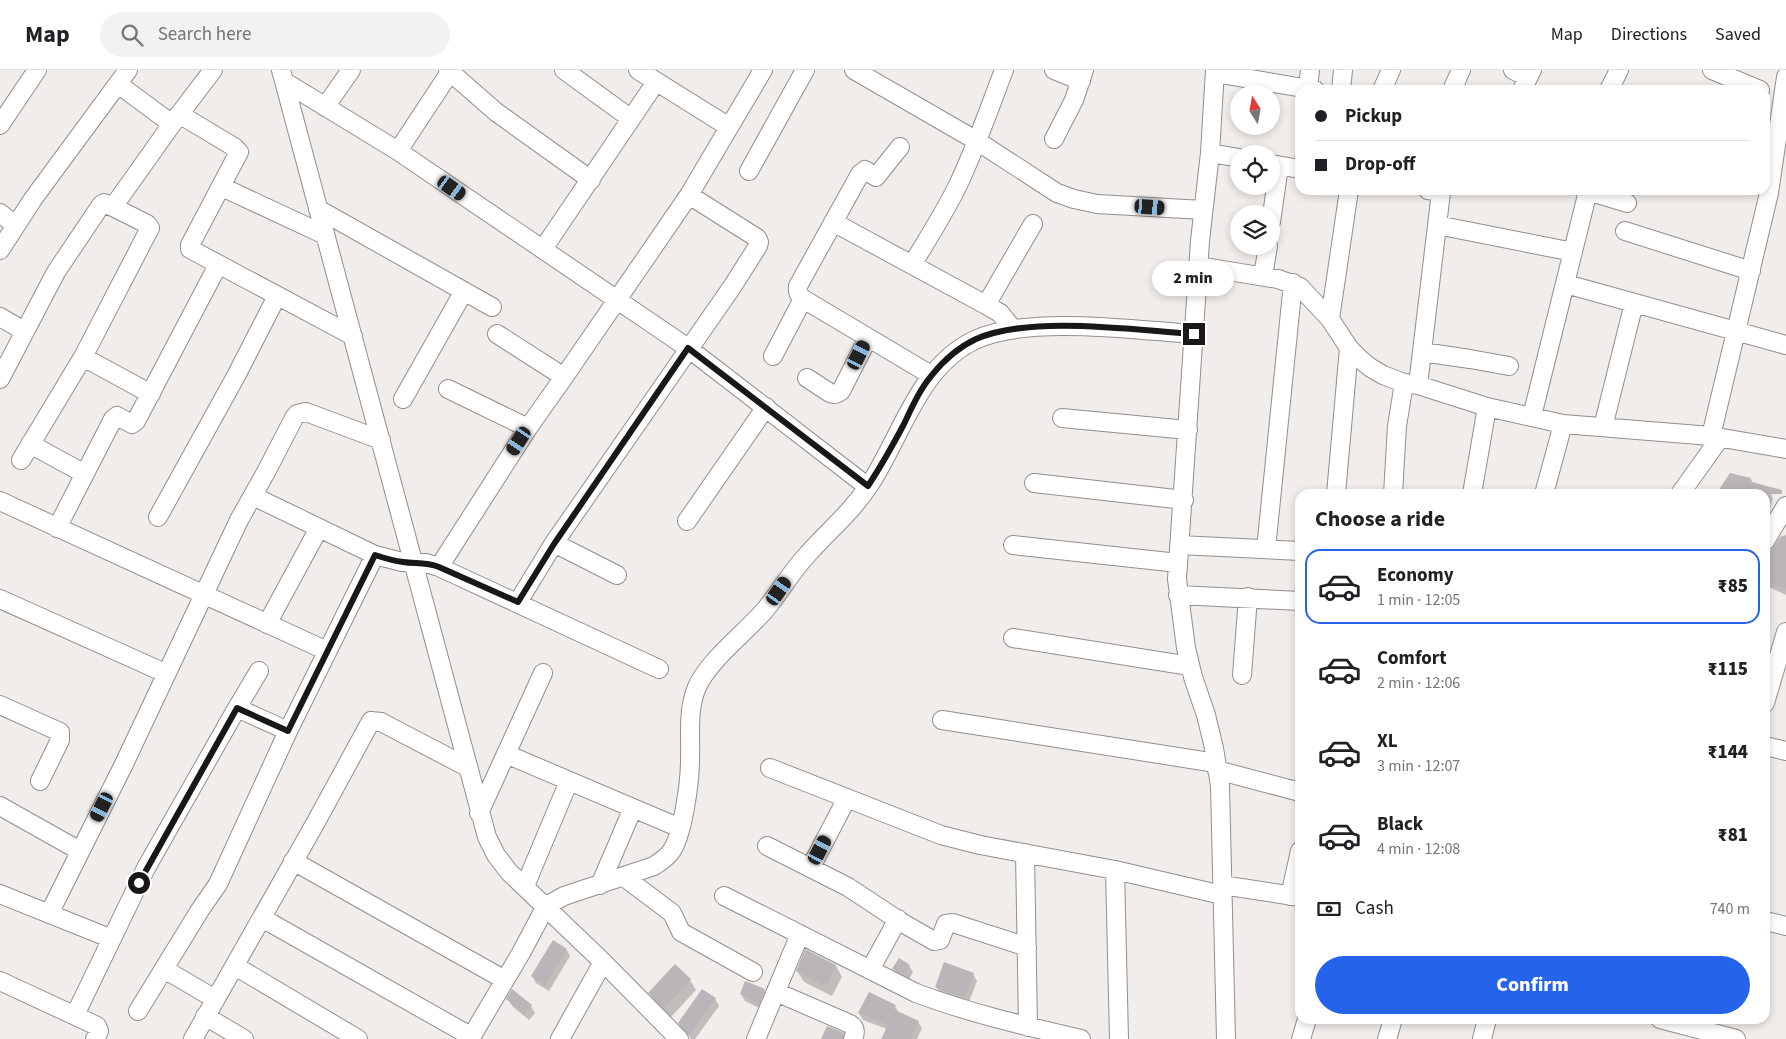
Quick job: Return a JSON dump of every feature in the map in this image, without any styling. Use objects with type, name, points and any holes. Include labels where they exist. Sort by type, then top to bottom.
[{"type":"street","points":[[2,116],[37,70]]},
{"type":"street","points":[[113,207],[175,119],[213,70]]},
{"type":"street","points":[[325,107],[351,70]]},
{"type":"street","points":[[564,70],[630,118]]},
{"type":"street","points":[[638,70],[729,127]]},
{"type":"street","points":[[439,567],[528,428],[689,195],[763,70]]},
{"type":"street","points":[[749,171],[805,70]]},
{"type":"street","points":[[854,70],[978,141],[1057,193],[1074,200],[1097,204],[1203,210]]},
{"type":"street","points":[[912,265],[948,204],[978,141],[1004,70]]},
{"type":"street","points":[[1054,70],[1083,75],[1074,100],[1054,139]]},
{"type":"street","points":[[1310,70],[1312,85]]},
{"type":"street","points":[[1341,85],[1343,70]]},
{"type":"street","points":[[1384,85],[1391,70]]},
{"type":"street","points":[[1454,85],[1461,70]]},
{"type":"street","points":[[1612,85],[1619,70]]},
{"type":"street","points":[[1712,70],[1748,85]]},
{"type":"street","points":[[398,151],[449,71],[496,112],[592,180]]},
{"type":"street","points":[[1226,1039],[1221,802],[1217,766],[1206,715],[1190,666],[1178,595],[1178,544],[1184,500],[1198,266],[1210,153],[1215,72],[1295,86]]},
{"type":"street","points":[[283,76],[325,107],[398,151],[688,348],[868,486]]},
{"type":"street","points":[[283,76],[486,837],[496,856],[509,872],[603,962],[674,1037]]},
{"type":"street","points":[[0,250],[15,225],[123,77],[175,119],[238,150],[238,155],[190,247],[192,251],[353,336]]},
{"type":"street","points":[[1770,165],[1786,77]]},
{"type":"street","points":[[543,250],[592,180],[630,118],[656,82]]},
{"type":"street","points":[[1770,94],[1782,99]]},
{"type":"street","points":[[900,146],[876,177],[865,170],[862,171],[798,286],[798,292],[799,296],[803,299],[931,375]]},
{"type":"street","points":[[1210,153],[1230,156]]},
{"type":"street","points":[[1280,166],[1295,168]]},
{"type":"street","points":[[222,187],[325,235]]},
{"type":"street","points":[[518,602],[554,544],[754,254],[759,242],[754,236],[689,195]]},
{"type":"street","points":[[1330,319],[1348,195]]},
{"type":"street","points":[[1393,489],[1397,426],[1422,352],[1437,225],[1437,195]]},
{"type":"street","points":[[1532,416],[1566,284],[1585,195]]},
{"type":"street","points":[[1600,195],[1627,203]]},
{"type":"street","points":[[1683,489],[1715,437],[1736,331],[1751,271],[1764,195]]},
{"type":"street","points":[[0,379],[56,272],[101,205],[104,203],[147,224],[150,228],[83,357],[21,460]]},
{"type":"street","points":[[318,209],[492,307]]},
{"type":"street","points":[[0,213],[15,225]]},
{"type":"street","points":[[834,222],[986,304],[1000,313],[1013,329]]},
{"type":"street","points":[[986,304],[1034,224]]},
{"type":"street","points":[[1437,225],[1573,252]]},
{"type":"street","points":[[1625,231],[1751,271]]},
{"type":"street","points":[[1263,276],[1266,255]]},
{"type":"street","points":[[57,528],[113,419],[117,416],[130,423],[134,423],[218,265]]},
{"type":"street","points":[[1198,266],[1263,276],[1293,283],[1308,293],[1330,319],[1349,348],[1371,368],[1383,375],[1411,384],[1487,407],[1562,424],[1715,437],[1786,449]]},
{"type":"street","points":[[1266,549],[1293,283]]},
{"type":"street","points":[[1566,284],[1786,345]]},
{"type":"street","points":[[403,399],[464,291]]},
{"type":"street","points":[[158,517],[236,376],[277,296]]},
{"type":"street","points":[[774,356],[803,299]]},
{"type":"street","points":[[1603,427],[1634,303]]},
{"type":"street","points":[[0,318],[24,330]]},
{"type":"street","points":[[262,918],[471,1038],[546,906],[564,896],[654,866],[663,861],[671,852],[680,828],[690,764],[692,702],[697,687],[705,673],[766,610],[795,568],[847,515],[882,464],[931,375],[948,358],[977,339],[1013,329],[1083,326],[1194,334]]},
{"type":"street","points":[[498,334],[564,378]]},
{"type":"street","points":[[807,378],[830,393],[838,394],[868,338]]},
{"type":"street","points":[[1336,489],[1349,348]]},
{"type":"street","points":[[1422,352],[1470,358],[1509,366]]},
{"type":"street","points":[[83,357],[151,394]]},
{"type":"street","points":[[448,389],[528,428]]},
{"type":"street","points":[[688,521],[766,407]]},
{"type":"street","points":[[1473,489],[1487,407]]},
{"type":"street","points":[[48,914],[124,764],[239,520],[294,418],[301,412],[306,412],[381,440]]},
{"type":"street","points":[[1062,418],[1188,430]]},
{"type":"street","points":[[1545,489],[1562,424]]},
{"type":"street","points":[[30,444],[85,474]]},
{"type":"street","points":[[1034,483],[1184,500]]},
{"type":"street","points":[[253,496],[375,555],[392,561],[426,563],[439,567],[518,602],[658,669]]},
{"type":"street","points":[[0,501],[327,650]]},
{"type":"street","points":[[1770,533],[1786,506]]},
{"type":"street","points":[[267,624],[319,528]]},
{"type":"street","points":[[554,544],[617,575]]},
{"type":"street","points":[[1178,544],[1295,552]]},
{"type":"street","points":[[1013,545],[1178,564]]},
{"type":"street","points":[[138,1011],[218,884],[288,731],[375,555]]},
{"type":"street","points":[[1178,595],[1295,601]]},
{"type":"street","points":[[1242,675],[1248,598]]},
{"type":"street","points":[[0,599],[165,674]]},
{"type":"street","points":[[1770,687],[1786,632]]},
{"type":"street","points":[[1013,638],[1190,666]]},
{"type":"street","points":[[75,1015],[146,868],[259,671]]},
{"type":"street","points":[[479,813],[543,673]]},
{"type":"street","points":[[0,705],[60,732],[60,740],[40,781]]},
{"type":"street","points":[[237,708],[288,731]]},
{"type":"street","points":[[942,720],[1217,766],[1295,790]]},
{"type":"street","points":[[193,1039],[371,721],[381,722],[467,767]]},
{"type":"street","points":[[1770,747],[1786,751]]},
{"type":"street","points":[[506,754],[680,828]]},
{"type":"street","points":[[770,768],[941,835],[980,845],[1222,890],[1295,896]]},
{"type":"street","points":[[525,886],[569,781]]},
{"type":"street","points":[[811,867],[847,798]]},
{"type":"street","points":[[0,806],[80,851]]},
{"type":"street","points":[[600,885],[633,808]]},
{"type":"street","points":[[767,846],[848,887],[934,941],[940,940],[946,924],[953,923],[1027,947]]},
{"type":"street","points":[[1025,853],[1028,1027]]},
{"type":"street","points":[[293,861],[505,980]]},
{"type":"street","points":[[1115,870],[1118,1039]]},
{"type":"street","points":[[624,877],[672,913],[681,932],[753,972]]},
{"type":"street","points":[[0,894],[112,939]]},
{"type":"street","points":[[724,896],[916,993],[948,1005],[1028,1027],[1081,1039]]},
{"type":"street","points":[[870,970],[898,919]]},
{"type":"street","points":[[1770,922],[1786,926]]},
{"type":"street","points":[[756,1039],[800,934]]},
{"type":"street","points":[[560,1039],[603,962]]},
{"type":"street","points":[[235,966],[358,1039]]},
{"type":"street","points":[[164,969],[216,999]]},
{"type":"street","points":[[0,981],[96,1026],[99,1031],[95,1039]]},
{"type":"street","points":[[776,992],[850,1024],[854,1027],[853,1039]]},
{"type":"street","points":[[205,1016],[244,1039]]},
{"type":"street","points":[[1302,1039],[1306,1024]]},
{"type":"street","points":[[1387,1039],[1392,1024]]},
{"type":"street","points":[[1482,1039],[1486,1024]]},
{"type":"street","points":[[1679,1024],[1736,1039]]},
{"type":"building","points":[[1730,473],[1751,478],[1748,481],[1782,490],[1782,494],[1770,494],[1770,489],[1719,489]]},
{"type":"building","points":[[1786,535],[1786,589],[1770,582],[1770,550],[1780,537]]},
{"type":"building","points":[[553,940],[567,949],[545,985],[531,976]]},
{"type":"building","points":[[805,949],[836,965],[826,986],[796,971]]},
{"type":"building","points":[[899,958],[910,965],[904,975],[892,969]]},
{"type":"building","points":[[944,962],[974,973],[964,998],[935,987]]},
{"type":"building","points":[[675,964],[691,979],[664,1009],[648,993]]},
{"type":"building","points":[[745,981],[765,989],[759,1004],[740,994]]},
{"type":"building","points":[[512,989],[532,1005],[524,1014],[506,999]]},
{"type":"building","points":[[702,989],[716,998],[689,1036],[678,1023]]},
{"type":"building","points":[[869,992],[896,1005],[893,1009],[919,1021],[910,1039],[881,1039],[888,1025],[858,1013]]},
{"type":"building","points":[[827,1026],[844,1033],[843,1039],[821,1039]]},
{"type":"route","points":[[139,883],[237,708],[288,731],[375,555],[392,561],[426,563],[439,567],[518,602],[554,544],[688,348],[868,486],[931,375],[948,358],[977,339],[1013,329],[1083,326],[1194,334]]}]
